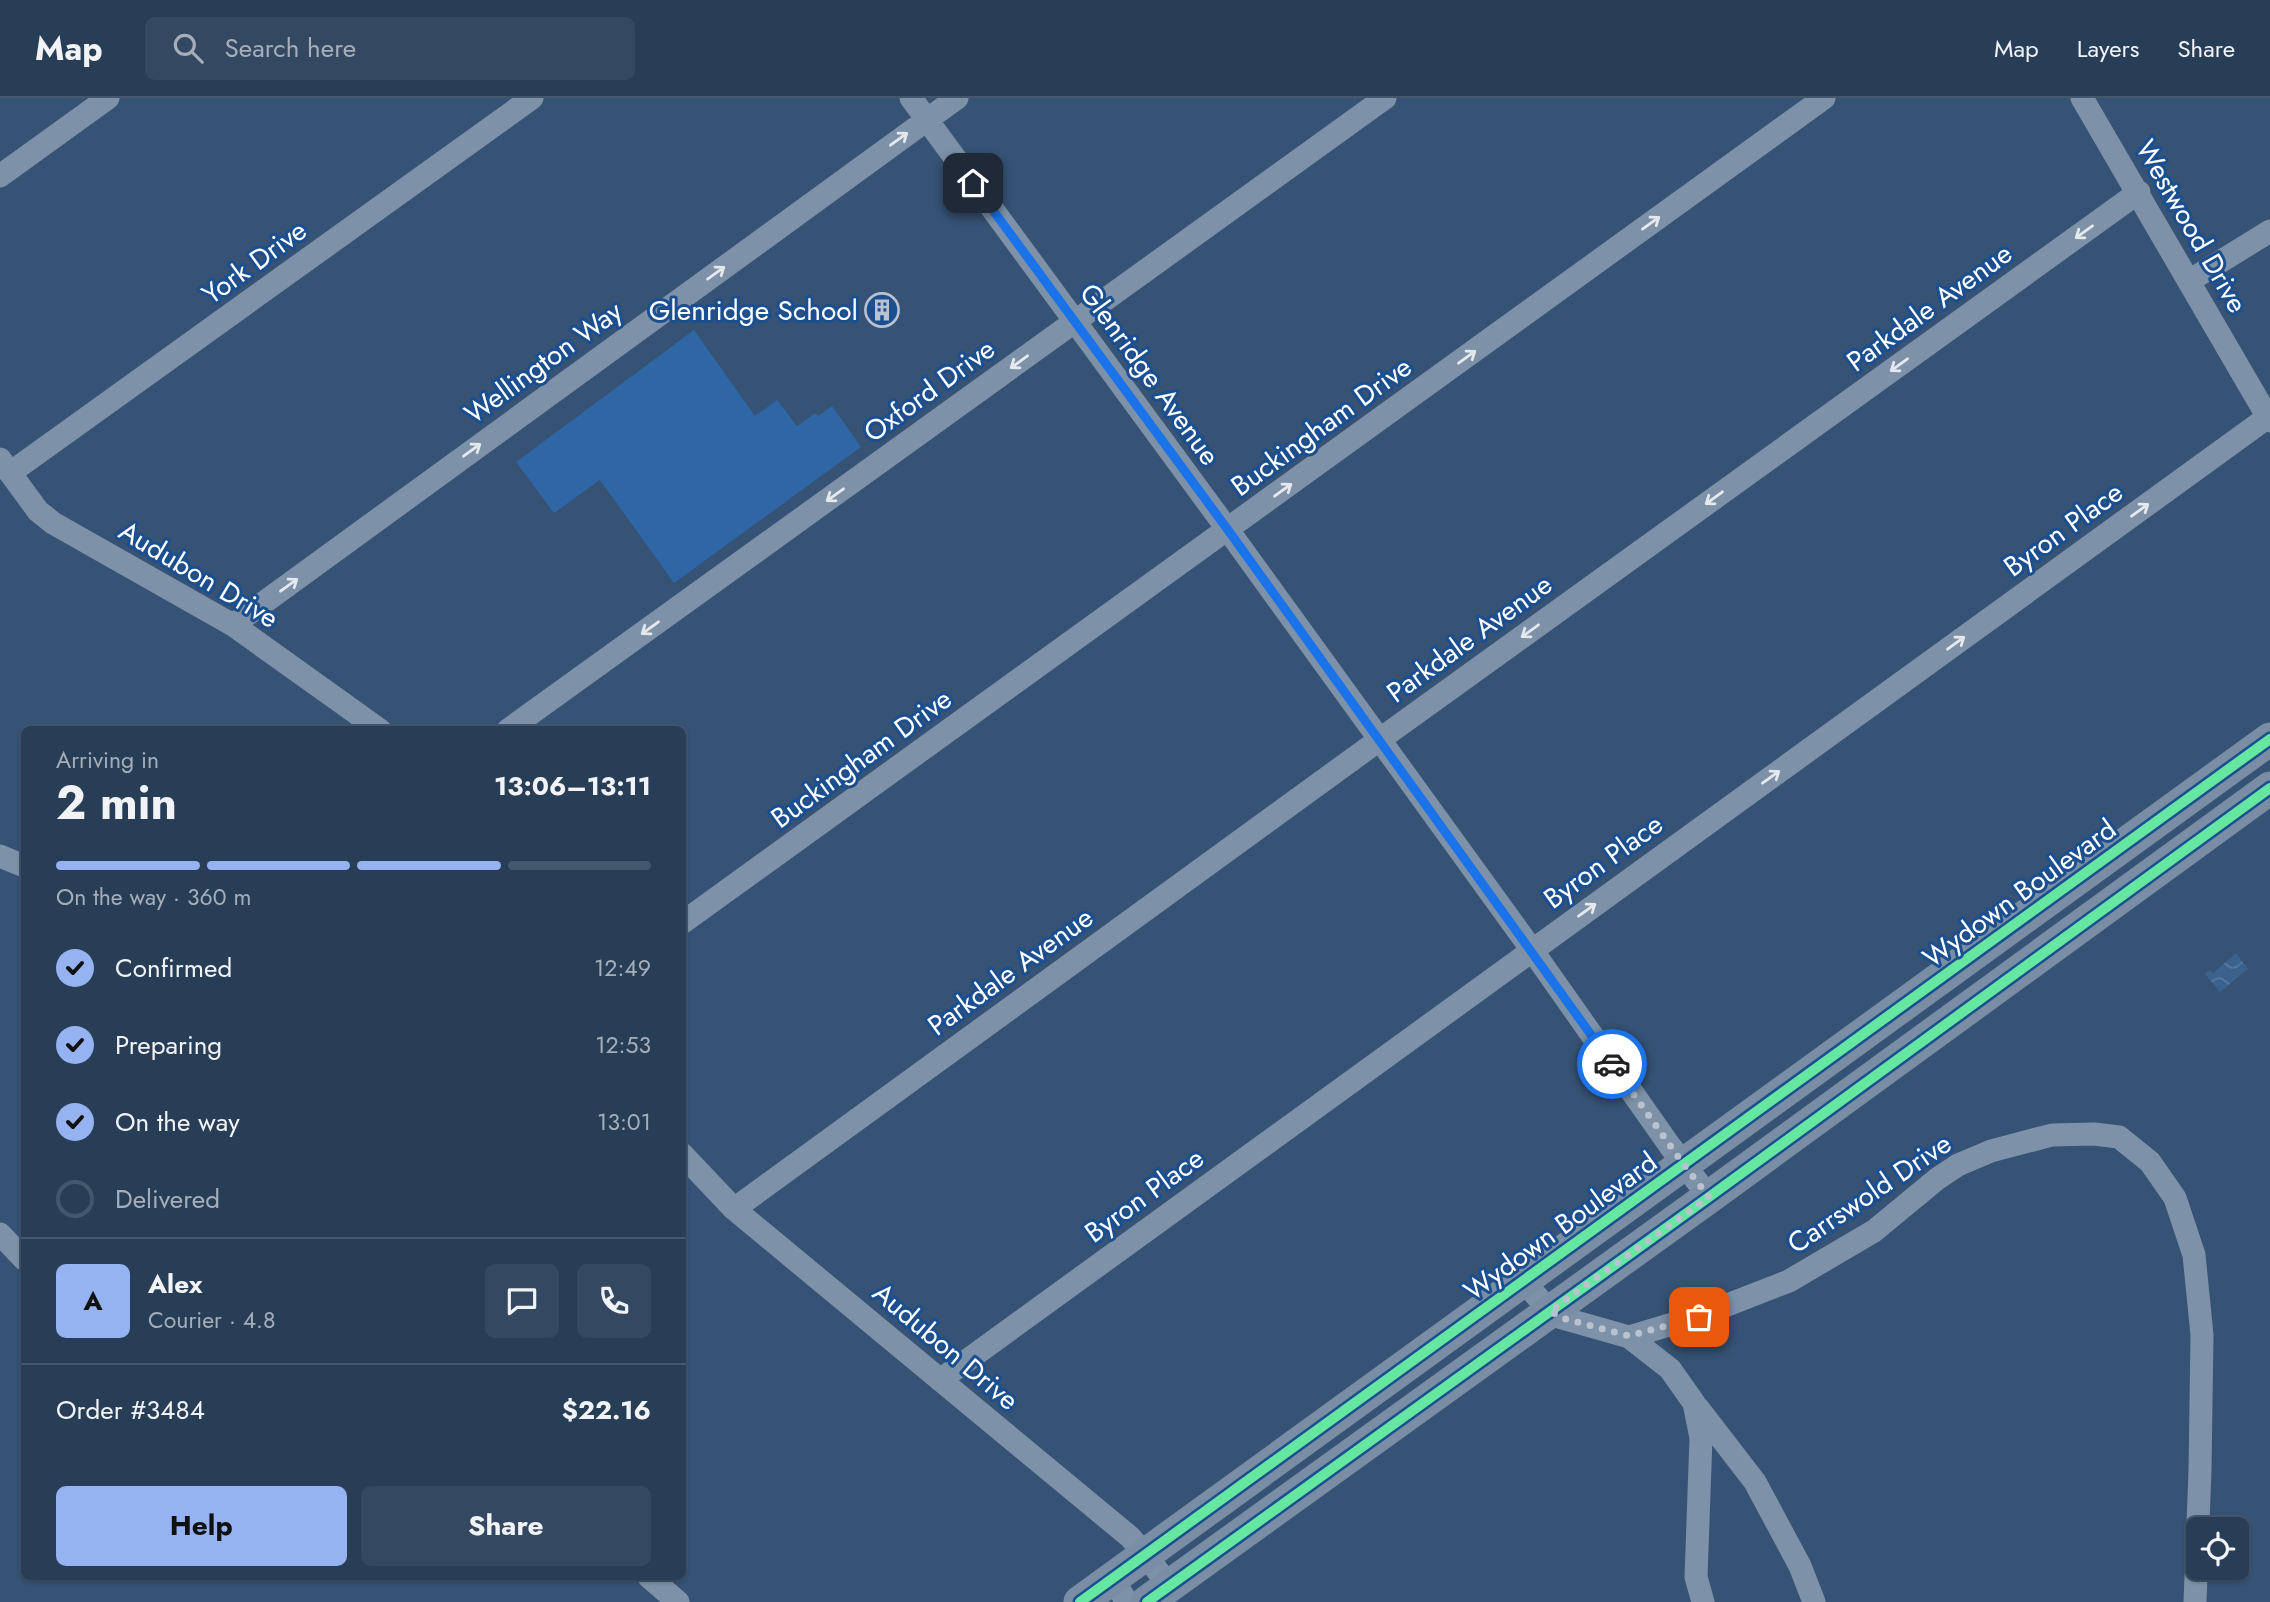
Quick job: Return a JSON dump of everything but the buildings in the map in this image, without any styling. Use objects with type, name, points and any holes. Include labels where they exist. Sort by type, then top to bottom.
[{"type":"street","points":[[0,176],[107,98]]},
{"type":"street","name":"York Drive","points":[[5,466],[532,98]]},
{"type":"street","name":"Glenridge Avenue","points":[[911,98],[1228,530],[1709,1197]]},
{"type":"street","name":"Wellington Way","points":[[233,625],[957,98]]},
{"type":"street","name":"Oxford Drive","points":[[514,726],[1385,98]]},
{"type":"street","name":"Buckingham Drive","points":[[686,920],[1824,98]]},
{"type":"street","name":"Westwood Drive","points":[[2082,98],[2269,419]]},
{"type":"street","name":"Parkdale Avenue","points":[[734,1209],[1378,740],[2139,192]]},
{"type":"street","points":[[2189,281],[2270,231]]},
{"type":"street","name":"Byron Place","points":[[940,1380],[2269,419]]},
{"type":"street","name":"Audubon Drive","points":[[5,466],[38,511],[53,523],[233,625],[374,726]]},
{"type":"street","name":"Wydown Boulevard","points":[[1080,1602],[1120,1590],[1146,1554],[2270,739]]},
{"type":"street","points":[[1158,1594],[2270,788]]},
{"type":"street","points":[[0,856],[21,865]]},
{"type":"street","name":"Carrswold Drive","points":[[1629,1336],[1699,1317],[1789,1281],[1874,1230],[1958,1165],[1991,1151],[2052,1135],[2094,1134],[2119,1137],[2151,1162],[2175,1198],[2194,1255],[2202,1335],[2195,1602]]},
{"type":"street","name":"Audubon Drive","points":[[686,1158],[734,1209],[1130,1537],[1146,1554],[1158,1594]]},
{"type":"street","points":[[0,1234],[21,1256]]},
{"type":"street","points":[[1523,1281],[1550,1311],[1562,1318],[1629,1336],[1670,1369],[1755,1482],[1795,1556],[1814,1602]]},
{"type":"street","points":[[1694,1403],[1701,1438],[1696,1577],[1703,1602]]},
{"type":"street","points":[[652,1580],[678,1602]]},
{"type":"shaded area","points":[[694,330],[755,416],[777,400],[797,426],[815,413],[818,416],[832,406],[861,447],[674,583],[600,480],[554,513],[516,462]]},
{"type":"water","points":[[2236,953],[2248,969],[2220,992],[2205,974],[2210,970],[2213,973]]},
{"type":"cycle path","points":[[1080,1602],[2270,739]]},
{"type":"cycle path","points":[[1147,1602],[2270,788]]},
{"type":"way so far","points":[[1612,1064],[1709,1197],[1550,1311],[1562,1318],[1629,1336],[1699,1317]]},
{"type":"place","name":"Glenridge School","points":[[882,310]]},
{"type":"route","points":[[973,183],[1228,530],[1612,1064]]}]
